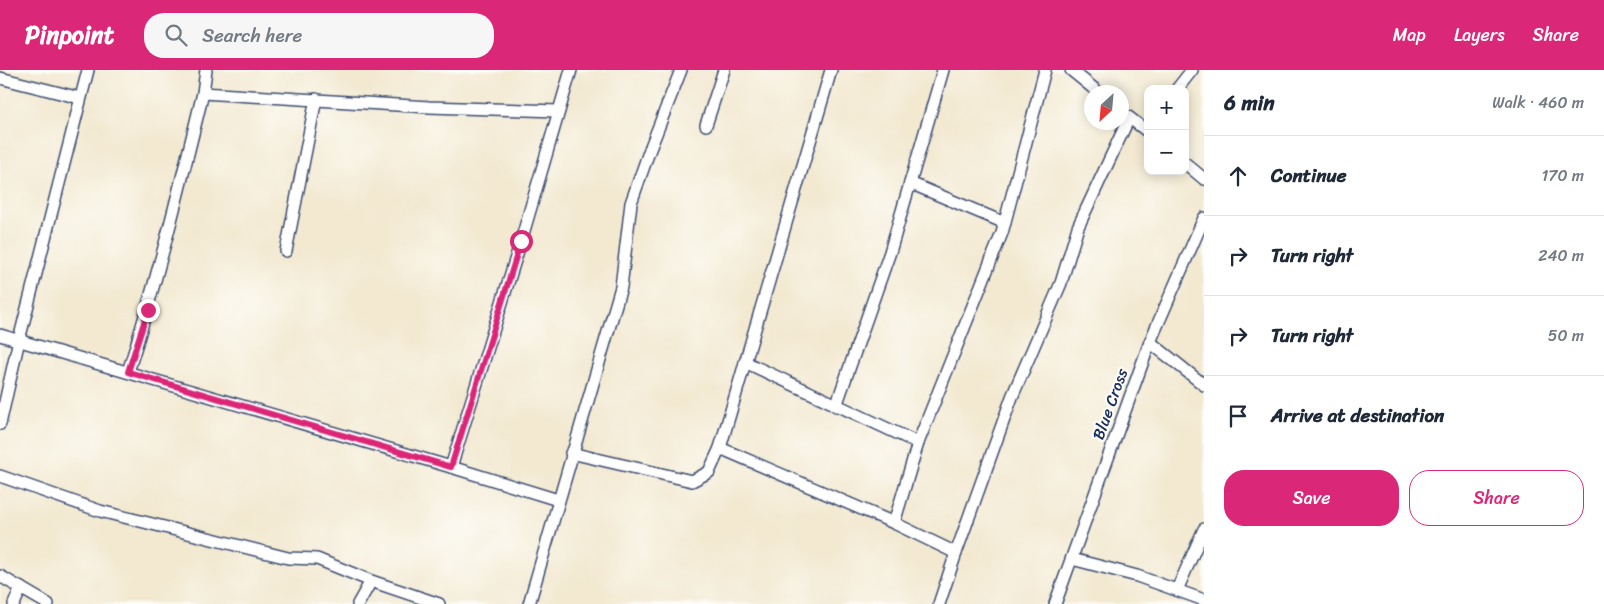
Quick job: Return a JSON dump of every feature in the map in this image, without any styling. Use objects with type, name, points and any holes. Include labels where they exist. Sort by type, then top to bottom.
[{"type":"street","points":[[0,424],[88,70]]},
{"type":"street","points":[[128,372],[148,310],[166,241],[203,93],[206,70]]},
{"type":"street","points":[[451,467],[521,241],[571,70]]},
{"type":"street","points":[[529,604],[621,287],[631,203],[681,70]]},
{"type":"street","points":[[706,125],[724,70]]},
{"type":"street","points":[[572,453],[692,481],[709,472],[720,448],[831,70]]},
{"type":"street","points":[[836,406],[890,252],[943,70]]},
{"type":"street","points":[[894,523],[918,444],[1005,223],[1045,70]]},
{"type":"street","points":[[1071,70],[1089,85]]},
{"type":"street","points":[[1180,85],[1192,70]]},
{"type":"street","points":[[0,78],[80,98]]},
{"type":"street","points":[[203,93],[429,107],[558,111]]},
{"type":"street","points":[[286,251],[316,99]]},
{"type":"street","points":[[1129,117],[1144,127]]},
{"type":"street","points":[[939,604],[1012,397],[1061,284],[1078,227],[1119,130]]},
{"type":"street","points":[[1189,166],[1204,179]]},
{"type":"street","points":[[910,183],[1005,223]]},
{"type":"street","name":"Blue Cross","points":[[1055,604],[1150,342],[1204,218]]},
{"type":"street","points":[[0,335],[558,500]]},
{"type":"street","points":[[1150,342],[1204,385]]},
{"type":"street","points":[[745,362],[918,444]]},
{"type":"street","points":[[720,448],[894,523],[956,553]]},
{"type":"street","points":[[0,476],[100,511],[288,558],[316,559],[370,581],[439,604]]},
{"type":"street","points":[[1177,590],[1204,529]]},
{"type":"street","points":[[1072,559],[1137,576],[1204,600]]},
{"type":"street","points":[[0,576],[48,604]]},
{"type":"street","points":[[358,604],[370,581]]},
{"type":"street","points":[[14,604],[21,588]]},
{"type":"route","points":[[148,310],[128,372],[451,467],[521,241]]}]
